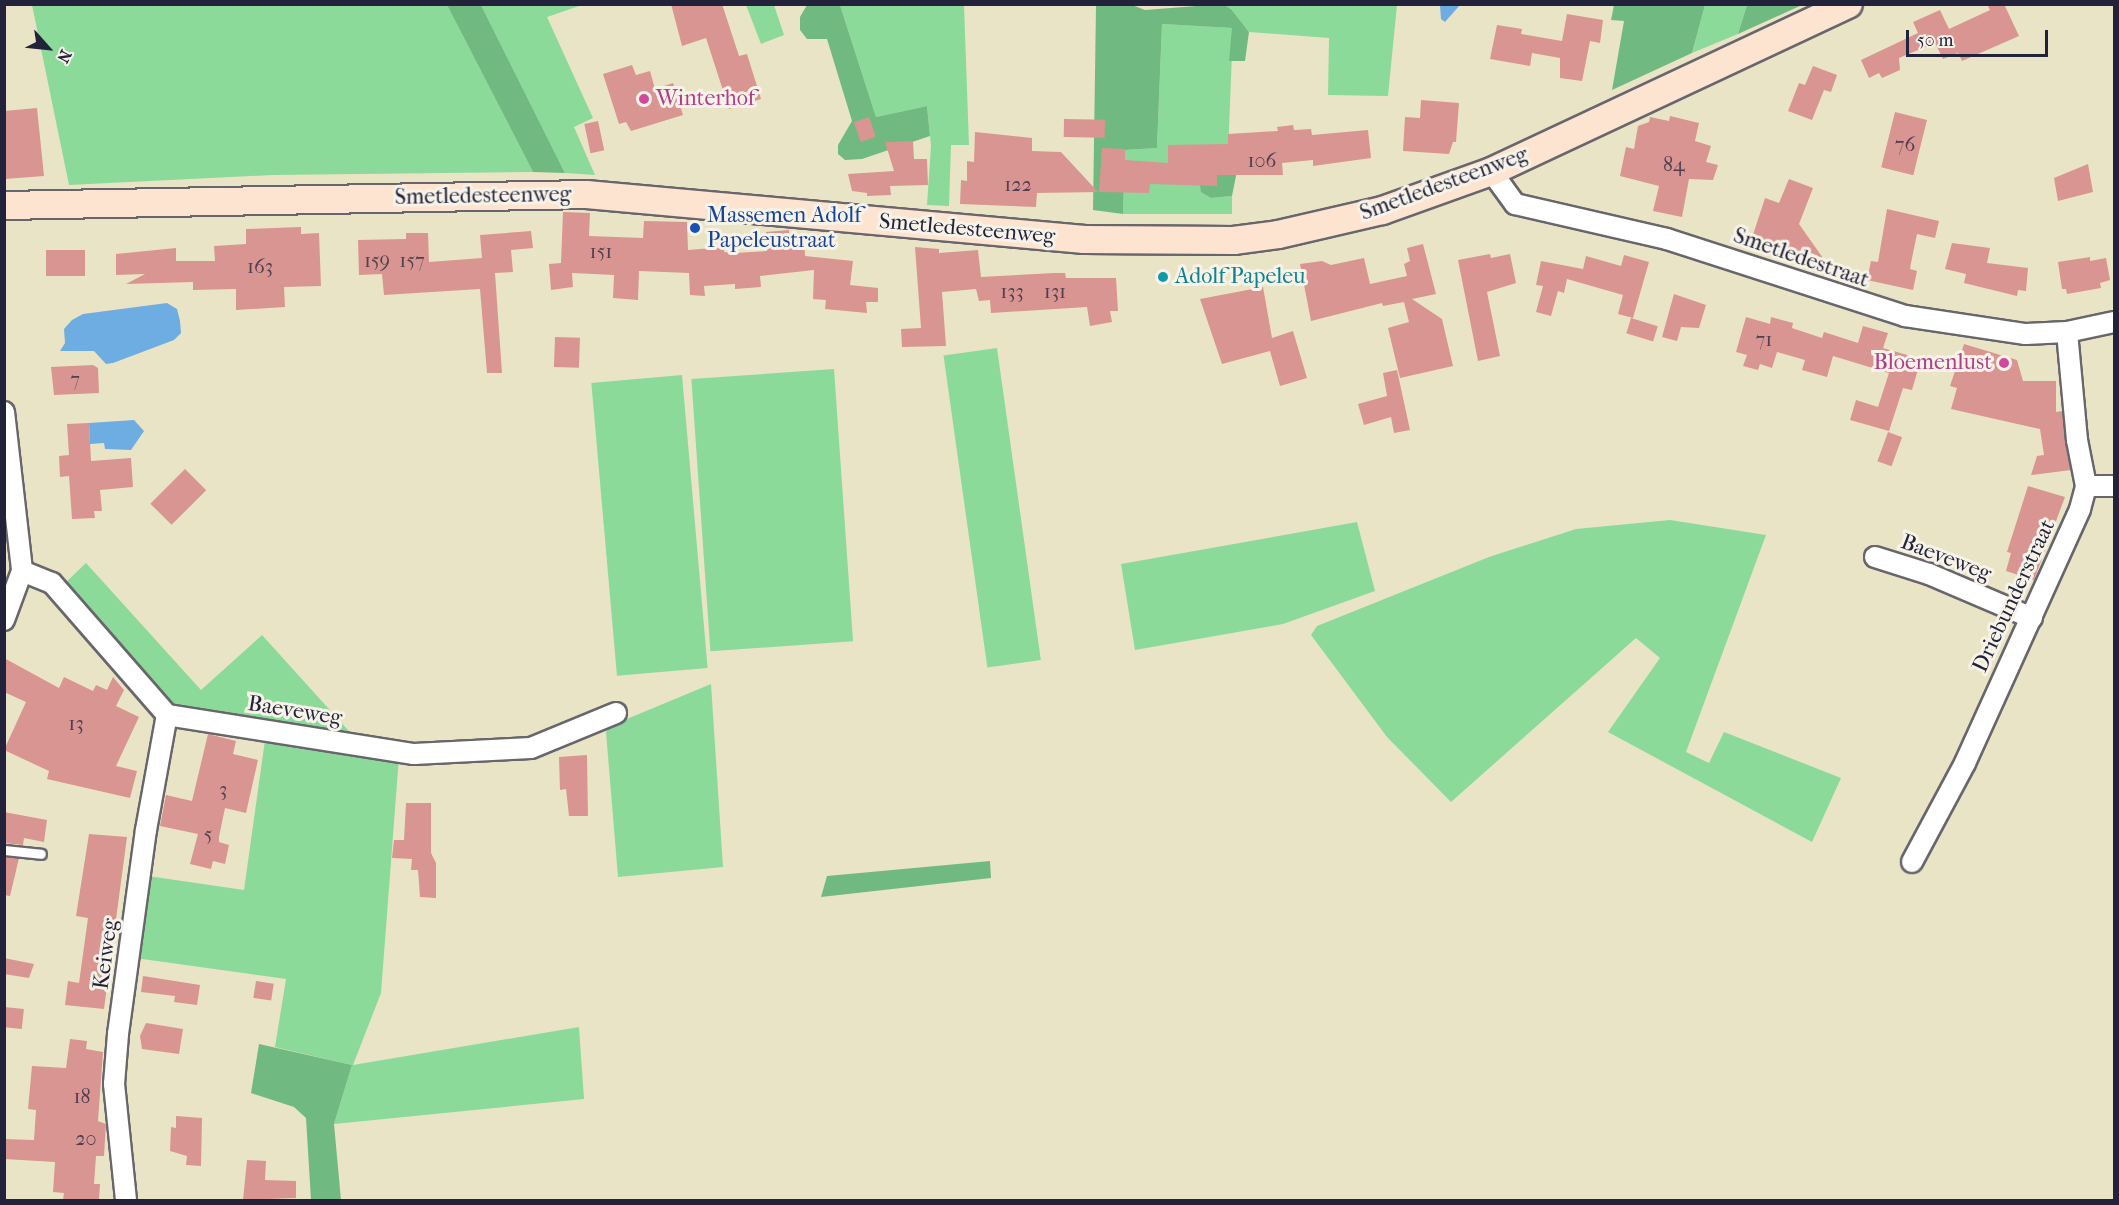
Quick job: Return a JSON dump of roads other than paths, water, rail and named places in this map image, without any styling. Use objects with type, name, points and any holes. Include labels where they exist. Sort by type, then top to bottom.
[{"type":"street","name":"Smetledesteenweg","points":[[5,209],[586,194],[1084,239],[1233,240],[1278,234],[1382,210],[1491,171],[1848,4]]},
{"type":"street","name":"Smetledestraat","points":[[1491,171],[1515,204],[1667,239],[1847,300],[1905,316],[2026,334],[2067,332],[2115,322]]},
{"type":"street","name":"Driebunderstraat","points":[[1912,862],[1965,763],[2080,509],[2086,486],[2077,441],[2067,332]]},
{"type":"street","points":[[4,412],[22,572],[4,620]]},
{"type":"street","points":[[2086,486],[2115,486]]},
{"type":"street","name":"Baeveweg","points":[[1875,557],[1929,574],[2032,618]]},
{"type":"street","points":[[22,572],[52,583],[167,715]]},
{"type":"street","name":"Baeveweg","points":[[167,715],[414,754],[531,748],[616,713]]},
{"type":"street","name":"Keiweg","points":[[126,1200],[114,1084],[146,830],[167,715]]},
{"type":"lane","points":[[4,850],[41,854]]},
{"type":"water","points":[[1440,4],[1460,5],[1445,22],[1441,19]]},
{"type":"water","points":[[167,303],[177,309],[180,321],[181,333],[174,340],[106,364],[94,351],[60,351],[65,343],[64,329],[72,320],[83,314]]},
{"type":"water","points":[[134,420],[144,431],[131,450],[105,449],[104,443],[90,444],[89,423]]},
{"type":"place","name":"Winterhof","points":[[644,99]]},
{"type":"place","name":"Massemen Adolf Papeleustraat","points":[[695,228]]},
{"type":"place","name":"Adolf Papeleu","points":[[1163,277]]},
{"type":"place","name":"Bloemenlust","points":[[2004,363]]}]
